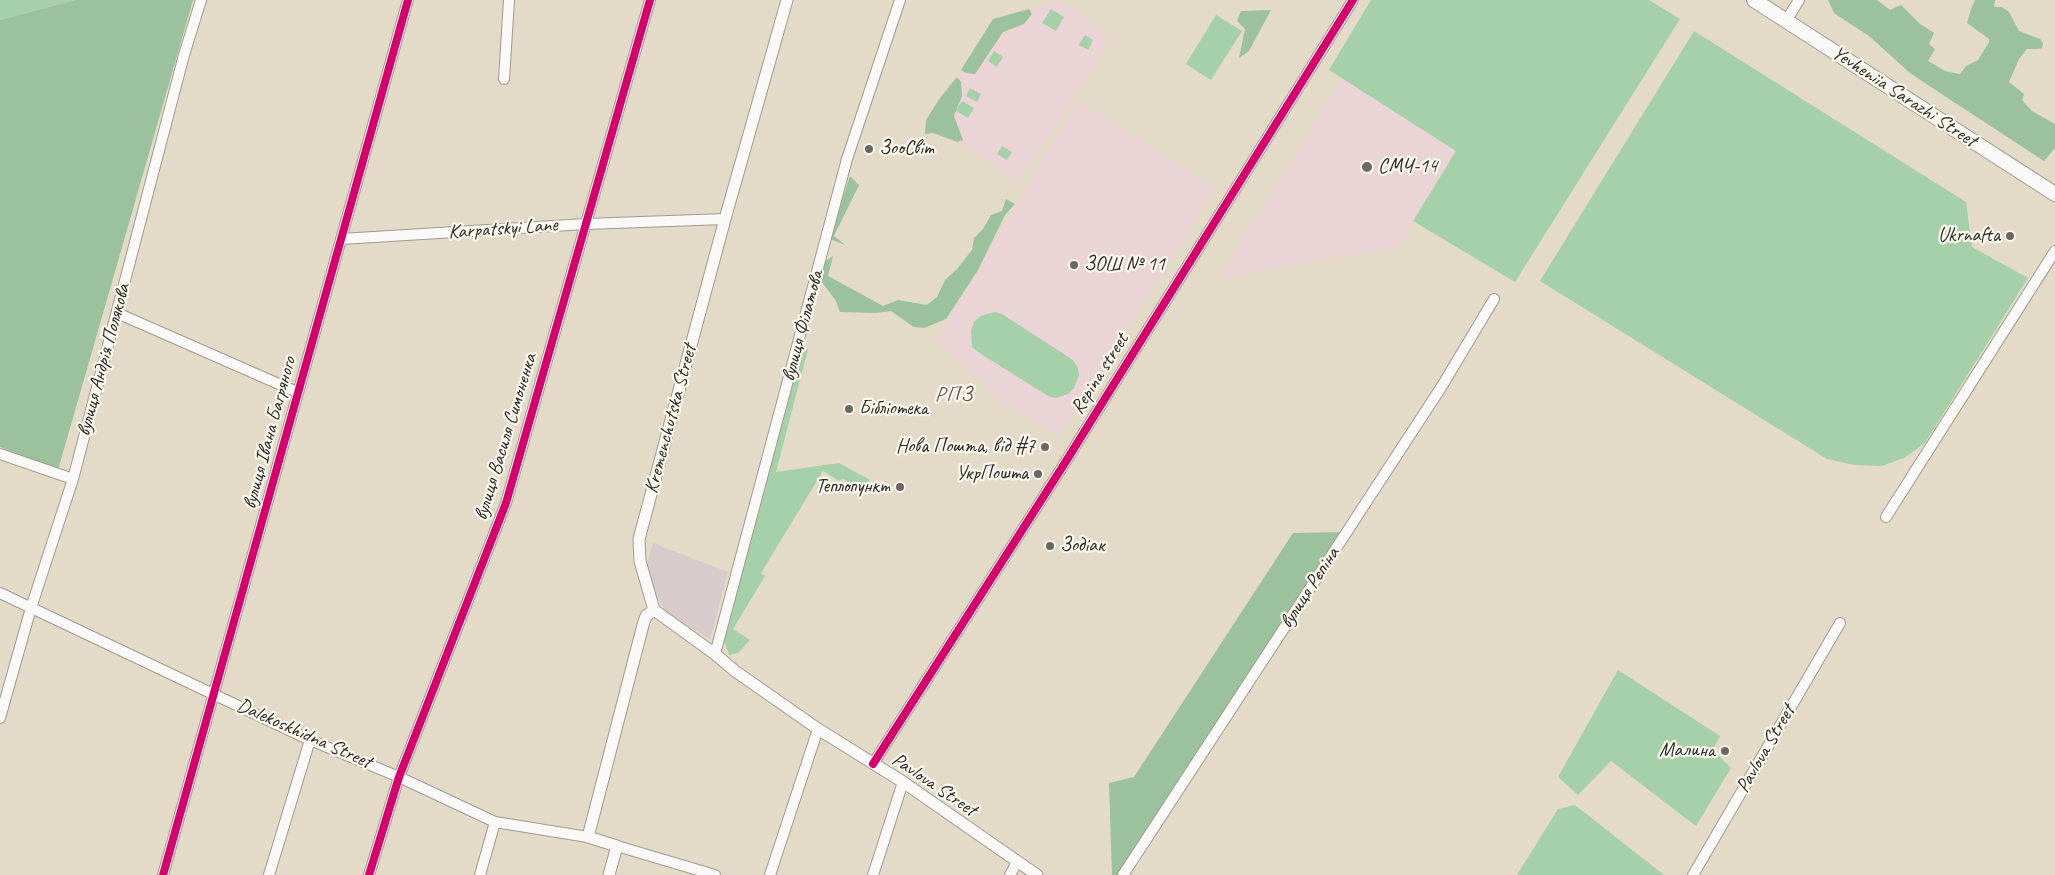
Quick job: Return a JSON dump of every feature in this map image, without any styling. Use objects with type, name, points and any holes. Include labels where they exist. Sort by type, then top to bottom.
[{"type":"main road","name":"Yevheniia Sarazhi Street","points":[[1754,0],[2055,194]]},
{"type":"street","name":"вулиця Андрія Полякова","points":[[0,718],[31,608],[73,479],[184,55],[201,0]]},
{"type":"street","name":"вулиця Івана Багряного","points":[[163,875],[408,0]]},
{"type":"street","points":[[504,79],[509,0]]},
{"type":"street","name":"вулиця Василя Симоненка","points":[[369,875],[399,777],[506,503],[650,0]]},
{"type":"street","name":"Kremenchutska Street","points":[[654,610],[640,561],[639,539],[725,219],[787,0]]},
{"type":"street","name":"вулиця Філатова","points":[[715,654],[847,159],[900,0]]},
{"type":"street","name":"Repina street","points":[[873,764],[1063,466],[1353,0]]},
{"type":"street","points":[[1786,21],[1799,0]]},
{"type":"street","name":"Karpatskyi Lane","points":[[342,239],[586,224],[725,219]]},
{"type":"street","points":[[1886,517],[2055,251]]},
{"type":"street","name":"вулиця Рєпіна","points":[[1123,875],[1442,386],[1494,299]]},
{"type":"street","points":[[117,313],[298,392]]},
{"type":"street","points":[[0,454],[73,479]]},
{"type":"street","name":"Dalekoskhidna Street","points":[[0,593],[310,740],[399,777],[495,822],[588,837],[617,846]]},
{"type":"street","points":[[588,837],[643,625],[646,616],[654,610]]},
{"type":"street","name":"Pavlova Street","points":[[654,610],[715,654],[735,671],[818,729],[903,782],[1037,875]]},
{"type":"street","name":"Pavlova Street","points":[[1693,875],[1840,623]]},
{"type":"street","points":[[770,875],[818,729]]},
{"type":"street","points":[[269,875],[310,740]]},
{"type":"street","points":[[873,875],[903,782]]},
{"type":"street","points":[[480,875],[495,822]]},
{"type":"street","points":[[609,875],[617,846],[715,875]]},
{"type":"street","points":[[1010,875],[1017,862]]},
{"type":"shaded area","points":[[1059,1],[1101,27],[1107,47],[1019,182],[930,124],[993,19]]},
{"type":"shaded area","name":"СМЧ-14","points":[[1343,79],[1456,151],[1398,247],[1219,278]]},
{"type":"shaded area","name":"ЗОШ № 11","points":[[1078,101],[1215,189],[1059,436],[1001,402],[971,369],[936,342]]},
{"type":"shaded area","points":[[653,543],[728,572],[710,639],[670,615],[649,584],[647,564]]},
{"type":"green space","points":[[0,0],[75,0],[0,20]]},
{"type":"green space","points":[[75,0],[193,0],[58,470],[0,447],[0,20]]},
{"type":"green space","points":[[1371,0],[1649,0],[1680,19],[1515,282],[1413,221],[1456,151],[1329,70]]},
{"type":"green space","points":[[1828,0],[1877,0],[1890,10],[1901,5],[1920,24],[1934,33],[1929,44],[1935,49],[1928,61],[1945,71],[1960,74],[1966,66],[1978,60],[1989,42],[1989,39],[1967,23],[1975,0],[1995,0],[1994,7],[2002,7],[2009,12],[2019,31],[2040,39],[2043,43],[2042,48],[2027,49],[2019,59],[2009,82],[2024,94],[2022,100],[2032,111],[2055,124],[2055,148],[2044,161],[1910,73],[1869,36],[1834,13]]},
{"type":"green space","points":[[1029,9],[1032,14],[1024,24],[1003,32],[975,74],[966,73],[961,70],[993,19]]},
{"type":"green space","points":[[1051,9],[1064,17],[1056,31],[1042,23]]},
{"type":"green space","points":[[1271,10],[1249,51],[1239,58],[1245,29],[1237,21],[1241,11]]},
{"type":"green space","points":[[1216,15],[1242,31],[1211,80],[1186,64]]},
{"type":"green space","points":[[1694,31],[1966,202],[1972,247],[2028,278],[1925,443],[1904,458],[1882,466],[1854,465],[1827,459],[1540,281]]},
{"type":"green space","points":[[1085,35],[1093,40],[1088,50],[1079,45]]},
{"type":"green space","points":[[994,51],[1003,57],[997,67],[988,61]]},
{"type":"green space","points":[[957,77],[961,82],[962,96],[954,116],[963,140],[958,142],[933,133],[925,134],[926,120],[940,98]]},
{"type":"green space","points":[[970,88],[981,94],[977,102],[966,96]]},
{"type":"green space","points":[[962,101],[974,108],[968,118],[956,111]]},
{"type":"green space","points":[[1002,146],[1012,152],[1007,160],[997,154]]},
{"type":"green space","points":[[850,176],[859,185],[834,236],[845,245],[830,239]]},
{"type":"green space","points":[[1006,199],[1015,204],[1005,215],[978,270],[946,319],[924,328],[914,327],[891,311],[876,313],[840,312],[836,301],[819,278],[823,263],[833,256],[828,276],[883,306],[898,300],[927,305],[937,297],[945,280],[957,269],[972,250],[974,238],[983,229],[991,215],[1002,211]]},
{"type":"green space","points":[[995,312],[1002,314],[1073,360],[1078,368],[1079,375],[1074,388],[1068,394],[1055,398],[1048,396],[972,347],[971,330],[974,322],[980,316]]},
{"type":"green space","points":[[808,349],[776,472],[839,463],[870,480],[864,491],[843,479],[839,481],[823,471],[761,573],[765,576],[733,629],[750,640],[738,653],[729,655],[723,638],[799,353]]},
{"type":"green space","points":[[1347,532],[1123,875],[1112,875],[1109,783],[1134,777],[1293,533]]},
{"type":"green space","points":[[1618,670],[1720,736],[1713,750],[1731,768],[1696,826],[1611,761],[1578,795],[1558,777]]},
{"type":"green space","points":[[1575,805],[1664,875],[1517,875],[1558,809]]},
{"type":"cycle path","points":[[163,875],[408,0]]},
{"type":"cycle path","points":[[369,875],[399,777],[506,503],[650,0]]},
{"type":"cycle path","points":[[873,764],[1063,466],[1353,0]]},
{"type":"place","name":"ЗооСвiт","points":[[869,149]]},
{"type":"place","name":"СМЧ-14","points":[[1367,167]]},
{"type":"place","name":"Ukrnafta","points":[[2010,236]]},
{"type":"place","name":"ЗОШ № 11","points":[[1074,265]]},
{"type":"place","name":"Бібліотека","points":[[849,409]]},
{"type":"place","name":"Нова Пошта, від #7","points":[[1045,447]]},
{"type":"place","name":"УкрПошта","points":[[1038,474]]},
{"type":"place","name":"Теплопункт","points":[[900,487]]},
{"type":"place","name":"Зодіак","points":[[1050,546]]},
{"type":"place","name":"Малина","points":[[1725,751]]},
{"type":"district","name":"РПЗ","points":[[954,395]]}]
